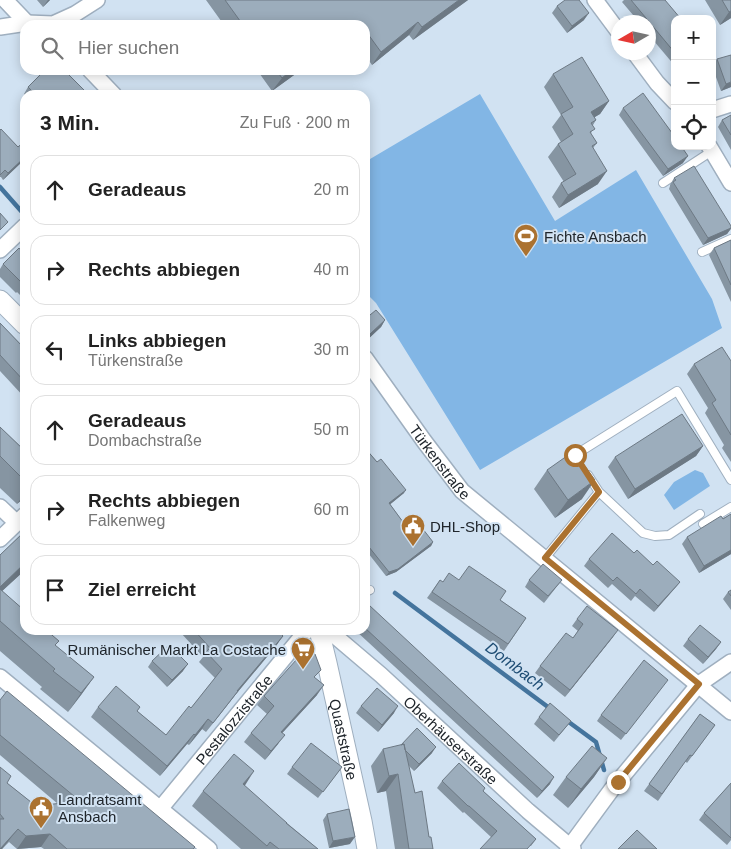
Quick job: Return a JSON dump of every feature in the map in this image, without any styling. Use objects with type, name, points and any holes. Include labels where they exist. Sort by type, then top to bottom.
[{"type":"street","points":[[5,0],[24,20]]},
{"type":"street","points":[[64,20],[97,0]]},
{"type":"street","points":[[595,0],[611,22]]},
{"type":"street","points":[[0,27],[20,24]]},
{"type":"street","points":[[640,60],[671,98]]},
{"type":"street","points":[[95,75],[109,90]]},
{"type":"street","points":[[716,109],[731,104]]},
{"type":"street","points":[[712,150],[731,182]]},
{"type":"street","points":[[0,250],[20,231]]},
{"type":"street","points":[[0,300],[20,320]]},
{"type":"street","name":"Türkenstraße","points":[[370,365],[462,491],[731,712]]},
{"type":"street","points":[[0,507],[20,518]]},
{"type":"street","points":[[0,539],[20,520]]},
{"type":"street","name":"Pestalozzistraße","points":[[160,809],[303,635]]},
{"type":"street","name":"Quaststraße","points":[[320,635],[367,849]]},
{"type":"street","name":"Oberhäuserstraße","points":[[334,635],[570,848]]},
{"type":"street","points":[[570,848],[619,779],[699,684],[731,662]]},
{"type":"street","points":[[0,677],[209,849]]},
{"type":"lane","points":[[663,183],[708,150]]},
{"type":"lane","points":[[702,252],[731,239]]},
{"type":"lane","points":[[700,514],[669,535],[655,536],[643,533],[599,492],[575,455],[677,391],[731,480]]},
{"type":"lane","points":[[545,558],[599,492]]},
{"type":"lane","points":[[703,524],[731,507]]},
{"type":"shaded area","name":"Fichte Ansbach","points":[[480,94],[555,221],[636,170],[712,299],[722,328],[480,470],[376,303],[370,297],[370,159]]},
{"type":"shaded area","points":[[695,470],[703,473],[710,486],[674,510],[664,495],[674,482]]},
{"type":"building","points":[[225,0],[459,0],[422,27],[418,22],[381,52],[370,37],[370,20],[239,20]]},
{"type":"building","points":[[565,0],[579,0],[589,13],[572,26],[557,6]]},
{"type":"building","points":[[631,0],[665,0],[678,15],[671,15],[671,48],[656,30],[656,15],[643,15]]},
{"type":"building","points":[[722,0],[731,0],[731,11],[729,12]]},
{"type":"building","points":[[731,55],[731,82],[726,84],[717,59]]},
{"type":"building","points":[[582,57],[609,101],[591,112],[596,120],[591,123],[595,129],[590,132],[597,143],[592,146],[607,171],[568,195],[561,183],[576,174],[558,144],[573,134],[561,114],[573,107],[553,74]]},
{"type":"building","points":[[40,75],[69,75],[84,90],[31,90],[28,87]]},
{"type":"building","points":[[643,93],[671,132],[671,150],[684,150],[688,156],[668,169],[623,108]]},
{"type":"building","points":[[731,115],[731,135],[722,120]]},
{"type":"building","points":[[0,130],[18,147],[20,145],[20,162],[8,173],[5,170],[0,175]]},
{"type":"building","points":[[694,166],[731,226],[731,228],[708,238],[673,182],[676,180],[674,178]]},
{"type":"building","points":[[0,213],[8,222],[0,230]]},
{"type":"building","points":[[731,240],[731,285],[714,248]]},
{"type":"building","points":[[19,248],[20,281],[3,264]]},
{"type":"building","points":[[376,310],[385,320],[370,334],[370,315]]},
{"type":"building","points":[[0,323],[20,344],[20,377],[0,355]]},
{"type":"building","points":[[722,347],[731,361],[731,435],[712,403],[716,400],[694,364]]},
{"type":"building","points":[[682,414],[703,446],[635,489],[615,457]]},
{"type":"building","points":[[0,427],[20,446],[20,476],[0,456]]},
{"type":"building","points":[[574,451],[595,480],[568,500],[547,470]]},
{"type":"building","points":[[370,454],[377,462],[381,459],[406,490],[389,503],[403,522],[412,515],[433,542],[398,569],[389,572],[370,548]]},
{"type":"building","points":[[731,514],[731,550],[704,566],[687,537],[721,516],[723,519]]},
{"type":"building","points":[[612,533],[634,553],[637,550],[653,565],[657,561],[680,582],[658,606],[640,589],[636,594],[617,577],[613,581],[589,559]]},
{"type":"building","points":[[20,536],[20,568],[0,587],[0,555]]},
{"type":"building","points":[[543,564],[562,580],[548,596],[529,580]]},
{"type":"building","points":[[469,566],[506,591],[500,600],[526,618],[508,644],[432,592],[440,580],[443,582],[449,573],[459,580]]},
{"type":"building","points":[[0,589],[20,607],[20,635],[52,635],[59,641],[55,645],[94,677],[81,693],[53,671],[55,669],[0,621]]},
{"type":"building","points":[[370,606],[554,777],[542,791],[370,633]]},
{"type":"building","points":[[587,606],[618,630],[570,690],[540,666],[566,633],[573,638],[583,624],[577,619]]},
{"type":"building","points":[[700,625],[721,642],[708,657],[688,639]]},
{"type":"building","points":[[198,635],[283,636],[213,723],[208,719],[167,766],[98,707],[116,686],[140,707],[137,711],[166,735],[189,706],[191,708],[222,669],[206,652],[210,648]]},
{"type":"building","points":[[169,645],[188,664],[172,680],[152,661]]},
{"type":"building","points":[[305,650],[315,654],[321,670],[314,677],[324,685],[281,732],[285,735],[271,751],[251,733],[274,706],[264,696]]},
{"type":"building","points":[[644,660],[668,680],[626,734],[601,715]]},
{"type":"building","points":[[377,688],[398,706],[382,725],[361,706]]},
{"type":"building","points":[[7,691],[195,847],[193,849],[67,849],[50,834],[26,836],[18,829],[0,849],[0,819],[4,819],[0,814],[0,767],[11,776],[7,783],[36,806],[80,801],[0,735],[0,700]]},
{"type":"building","points":[[550,703],[571,721],[559,735],[539,717]]},
{"type":"building","points":[[700,714],[715,725],[692,756],[690,755],[662,794],[649,784]]},
{"type":"building","points":[[417,728],[436,747],[419,764],[405,750],[404,744],[401,745]]},
{"type":"building","points":[[311,743],[342,767],[323,792],[292,767]]},
{"type":"building","points":[[404,744],[415,793],[422,791],[429,837],[431,837],[433,849],[409,849],[398,774],[389,776],[383,749]]},
{"type":"building","points":[[592,746],[607,758],[581,789],[566,777]]},
{"type":"building","points":[[234,754],[254,771],[243,784],[318,849],[279,849],[270,842],[267,846],[203,791]]},
{"type":"building","points":[[459,763],[485,788],[483,791],[536,839],[527,849],[480,849],[497,831],[442,781]]},
{"type":"building","points":[[731,783],[731,838],[704,813]]},
{"type":"building","points":[[349,809],[355,837],[333,841],[327,814]]},
{"type":"building","points":[[637,830],[657,849],[618,849]]},
{"type":"waterway","name":"Dombach","points":[[0,187],[20,210]]},
{"type":"waterway","name":"Dombach","points":[[395,593],[552,710]]},
{"type":"waterway","name":"Dombach","points":[[566,720],[596,742],[604,770]]},
{"type":"place","name":"Fichte Ansbach","points":[[526,257]]},
{"type":"place","name":"DHL-Shop","points":[[413,547]]},
{"type":"place","name":"Rumänischer Markt La Costache","points":[[303,670]]},
{"type":"place","name":"Landratsamt Ansbach","points":[[41,829]]},
{"type":"route","points":[[575,455],[599,492],[545,558],[699,684],[618,782]]}]
